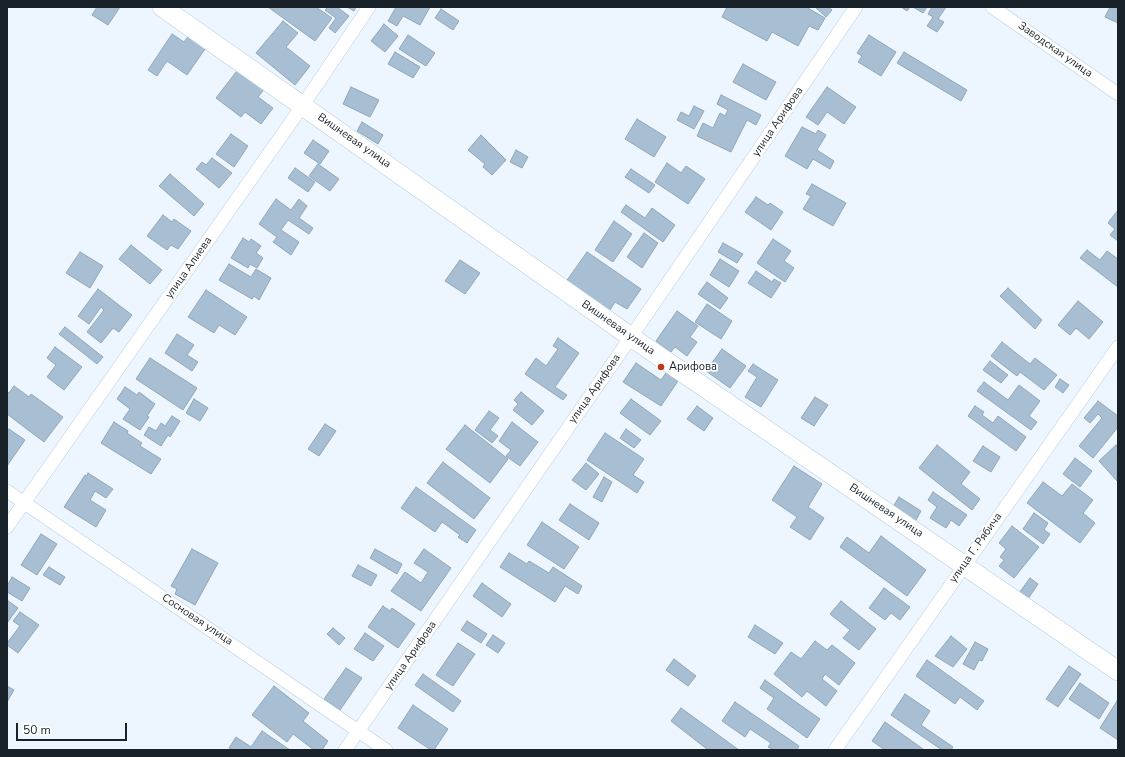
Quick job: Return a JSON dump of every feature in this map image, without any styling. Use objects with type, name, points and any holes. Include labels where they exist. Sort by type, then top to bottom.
[{"type":"street","name":"Вишневая улица","points":[[162,7],[303,105],[631,338],[1118,671]]},
{"type":"street","name":"улица Алиева","points":[[7,527],[303,105],[369,7]]},
{"type":"street","name":"улица Арифова","points":[[345,750],[631,338],[856,7]]},
{"type":"street","name":"Заводская улица","points":[[992,7],[1118,94]]},
{"type":"street","name":"улица Г. Рябича","points":[[835,750],[1118,347]]},
{"type":"street","name":"Сосновая улица","points":[[7,491],[386,750]]},
{"type":"building","points":[[97,7],[120,7],[108,25],[92,15]]},
{"type":"building","points":[[268,7],[316,7],[332,18],[315,41]]},
{"type":"building","points":[[328,7],[337,7],[349,16],[335,33],[329,28],[336,18],[325,10]]},
{"type":"building","points":[[347,7],[356,7],[354,11]]},
{"type":"building","points":[[396,7],[430,7],[420,25],[403,16],[397,26],[388,21]]},
{"type":"building","points":[[727,7],[806,7],[825,18],[818,30],[809,26],[798,46],[772,32],[767,41],[722,17]]},
{"type":"building","points":[[828,7],[832,10],[826,17],[816,8]]},
{"type":"building","points":[[901,7],[910,7],[907,11]]},
{"type":"building","points":[[913,7],[927,7],[923,13]]},
{"type":"building","points":[[932,7],[946,7],[938,19],[944,22],[937,32],[927,26],[933,17],[928,14]]},
{"type":"building","points":[[1110,7],[1118,7],[1118,23],[1105,17]]},
{"type":"building","points":[[441,9],[459,21],[453,30],[435,18]]},
{"type":"building","points":[[283,21],[298,33],[286,47],[310,66],[295,85],[256,53]]},
{"type":"building","points":[[384,24],[398,36],[385,52],[371,41]]},
{"type":"building","points":[[172,34],[184,42],[190,34],[207,46],[187,75],[167,61],[157,76],[148,70]]},
{"type":"building","points":[[408,35],[435,53],[426,66],[399,49]]},
{"type":"building","points":[[869,35],[896,52],[881,76],[858,62],[862,56],[857,53]]},
{"type":"building","points":[[395,52],[420,67],[413,78],[388,64]]},
{"type":"building","points":[[904,52],[967,90],[961,101],[897,63]]},
{"type":"building","points":[[743,64],[776,82],[766,100],[733,82]]},
{"type":"building","points":[[240,67],[266,87],[258,97],[273,108],[261,124],[245,112],[241,117],[216,98]]},
{"type":"building","points":[[351,87],[379,100],[370,117],[343,104]]},
{"type":"building","points":[[827,87],[856,107],[844,124],[827,112],[818,125],[806,117]]},
{"type":"building","points":[[721,95],[761,115],[756,125],[747,120],[731,152],[697,136],[703,123],[713,128],[720,113],[725,116],[728,110],[717,104]]},
{"type":"building","points":[[694,106],[704,111],[694,129],[677,120],[681,112],[689,116]]},
{"type":"building","points":[[637,119],[666,137],[654,157],[625,139]]},
{"type":"building","points":[[362,122],[383,135],[378,144],[357,131]]},
{"type":"building","points":[[802,127],[816,134],[818,130],[826,135],[817,150],[834,161],[830,169],[813,159],[807,169],[785,156]]},
{"type":"building","points":[[231,134],[248,146],[234,167],[216,154]]},
{"type":"building","points":[[481,135],[506,160],[492,175],[483,167],[485,164],[468,150]]},
{"type":"building","points":[[313,140],[329,151],[320,164],[304,153]]},
{"type":"building","points":[[516,150],[528,157],[522,168],[510,162]]},
{"type":"building","points":[[212,158],[232,173],[219,188],[196,169],[202,162],[206,165]]},
{"type":"building","points":[[667,163],[681,173],[686,166],[705,179],[688,204],[655,182]]},
{"type":"building","points":[[318,164],[339,179],[330,191],[309,176]]},
{"type":"building","points":[[295,168],[315,182],[308,192],[288,178]]},
{"type":"building","points":[[631,169],[655,185],[649,193],[625,177]]},
{"type":"building","points":[[170,174],[204,204],[194,216],[159,186]]},
{"type":"building","points":[[812,184],[846,203],[833,226],[803,209],[811,196],[806,194]]},
{"type":"building","points":[[756,197],[768,205],[770,203],[783,212],[771,230],[745,212]]},
{"type":"building","points":[[276,199],[291,210],[299,199],[307,206],[299,218],[313,228],[309,234],[288,220],[281,230],[299,242],[291,255],[273,242],[277,237],[259,224]]},
{"type":"building","points":[[626,205],[645,218],[652,208],[675,225],[663,242],[621,212]]},
{"type":"building","points":[[1118,210],[1118,241],[1110,235],[1115,229],[1108,223]]},
{"type":"building","points":[[163,215],[172,222],[174,219],[191,231],[178,249],[171,245],[167,250],[147,236]]},
{"type":"building","points":[[614,221],[632,234],[613,262],[595,250]]},
{"type":"building","points":[[644,233],[658,243],[642,268],[627,257]]},
{"type":"building","points":[[243,238],[249,242],[251,239],[261,246],[256,253],[263,258],[257,268],[250,264],[248,268],[231,258]]},
{"type":"building","points":[[773,239],[791,251],[784,261],[794,268],[785,282],[757,263]]},
{"type":"building","points":[[723,243],[743,254],[737,263],[718,252]]},
{"type":"building","points":[[131,245],[162,270],[150,284],[119,259]]},
{"type":"building","points":[[1087,250],[1100,260],[1107,251],[1118,259],[1118,287],[1080,258]]},
{"type":"building","points":[[80,252],[103,266],[90,288],[66,273]]},
{"type":"building","points":[[587,252],[641,289],[627,309],[615,302],[608,313],[565,283]]},
{"type":"building","points":[[720,259],[739,271],[729,287],[710,275]]},
{"type":"building","points":[[460,260],[480,273],[465,294],[445,281]]},
{"type":"building","points":[[229,264],[251,277],[256,269],[271,278],[259,300],[254,296],[252,299],[219,280]]},
{"type":"building","points":[[756,271],[772,282],[774,279],[781,283],[771,298],[748,283]]},
{"type":"building","points":[[707,282],[728,298],[720,309],[698,294]]},
{"type":"building","points":[[1008,288],[1042,320],[1035,329],[1000,296]]},
{"type":"building","points":[[98,289],[132,315],[119,332],[113,328],[101,343],[87,332],[104,310],[101,307],[89,324],[78,316]]},
{"type":"building","points":[[206,290],[247,317],[235,335],[219,325],[214,333],[188,317]]},
{"type":"building","points":[[1078,301],[1103,322],[1089,339],[1076,328],[1070,335],[1058,325]]},
{"type":"building","points":[[707,304],[732,321],[721,339],[695,322]]},
{"type":"building","points":[[677,311],[698,326],[690,337],[697,342],[687,356],[675,347],[671,352],[656,341]]},
{"type":"building","points":[[65,327],[103,357],[97,364],[59,334]]},
{"type":"building","points":[[177,334],[194,345],[187,355],[198,362],[192,371],[165,353]]},
{"type":"building","points":[[558,338],[579,353],[555,387],[567,395],[563,400],[525,374],[536,358],[546,366],[558,349],[553,346]]},
{"type":"building","points":[[1002,342],[1030,364],[1035,358],[1057,375],[1044,390],[1020,372],[1017,376],[991,356]]},
{"type":"building","points":[[55,347],[82,367],[64,390],[47,377],[56,365],[47,358]]},
{"type":"building","points":[[722,349],[746,366],[730,388],[706,371]]},
{"type":"building","points":[[150,358],[197,388],[183,410],[136,379]]},
{"type":"building","points":[[990,361],[1008,375],[1001,383],[983,370]]},
{"type":"building","points":[[636,363],[661,380],[666,373],[678,381],[661,406],[623,382]]},
{"type":"building","points":[[753,364],[778,380],[761,407],[745,397],[757,377],[748,371]]},
{"type":"building","points":[[1060,379],[1069,385],[1063,393],[1055,387]]},
{"type":"building","points":[[984,382],[1008,400],[1019,385],[1040,401],[1029,416],[1037,422],[1031,430],[977,391]]},
{"type":"building","points":[[14,386],[29,397],[31,394],[63,417],[44,442],[7,414],[7,392],[9,393]]},
{"type":"building","points":[[125,387],[137,395],[139,392],[155,404],[147,416],[149,417],[140,430],[123,419],[130,409],[117,399]]},
{"type":"building","points":[[521,392],[544,411],[532,425],[513,410],[518,404],[514,400]]},
{"type":"building","points":[[815,397],[828,405],[814,426],[801,418]]},
{"type":"building","points":[[194,399],[208,408],[200,421],[186,413]]},
{"type":"building","points":[[631,399],[661,421],[650,435],[620,413]]},
{"type":"building","points":[[1098,401],[1118,416],[1118,427],[1093,458],[1079,446],[1102,418],[1098,414],[1090,423],[1084,418]]},
{"type":"building","points":[[697,406],[713,418],[704,431],[687,419]]},
{"type":"building","points":[[975,406],[984,412],[982,415],[993,423],[998,416],[1026,437],[1016,451],[968,416]]},
{"type":"building","points":[[489,411],[499,418],[490,430],[498,436],[492,443],[475,430]]},
{"type":"building","points":[[172,416],[180,421],[170,437],[168,435],[161,446],[144,435],[149,427],[156,431],[161,423],[165,426]]},
{"type":"building","points":[[114,422],[142,443],[140,446],[161,459],[151,474],[101,443]]},
{"type":"building","points":[[512,422],[538,442],[520,466],[506,456],[511,450],[499,441]]},
{"type":"building","points":[[325,424],[336,431],[319,456],[308,449]]},
{"type":"building","points":[[465,425],[508,459],[490,483],[446,449]]},
{"type":"building","points":[[9,429],[25,440],[7,466],[7,432]]},
{"type":"building","points":[[626,429],[641,440],[634,448],[620,438]]},
{"type":"building","points":[[605,433],[644,459],[633,475],[644,482],[637,493],[587,460]]},
{"type":"building","points":[[937,445],[970,472],[961,484],[980,499],[972,510],[919,468]]},
{"type":"building","points":[[1116,445],[1118,447],[1117,481],[1099,461]]},
{"type":"building","points":[[983,446],[1000,457],[991,472],[973,461]]},
{"type":"building","points":[[1075,458],[1092,471],[1080,487],[1063,474]]},
{"type":"building","points":[[443,462],[490,498],[474,519],[427,483]]},
{"type":"building","points":[[586,463],[599,474],[586,490],[572,480]]},
{"type":"building","points":[[794,466],[822,484],[808,507],[824,518],[810,540],[790,527],[797,517],[772,500]]},
{"type":"building","points":[[88,473],[113,489],[106,498],[95,491],[90,500],[106,510],[96,527],[64,507],[85,475],[87,476]]},
{"type":"building","points":[[604,477],[612,482],[602,502],[593,497]]},
{"type":"building","points":[[1043,482],[1062,496],[1072,484],[1093,500],[1083,513],[1095,523],[1080,543],[1027,503]]},
{"type":"building","points":[[416,487],[476,530],[467,543],[458,537],[460,535],[442,522],[435,532],[401,508]]},
{"type":"building","points":[[933,492],[967,515],[959,526],[951,520],[946,528],[930,518],[937,507],[928,500]]},
{"type":"building","points":[[899,497],[921,511],[915,522],[893,507]]},
{"type":"building","points":[[570,504],[599,523],[589,540],[559,520]]},
{"type":"building","points":[[1034,513],[1048,523],[1044,530],[1050,534],[1043,544],[1023,529]]},
{"type":"building","points":[[542,522],[579,547],[564,569],[527,545]]},
{"type":"building","points":[[1012,526],[1039,547],[1014,578],[999,566],[1004,560],[1000,557],[1006,549],[999,543]]},
{"type":"building","points":[[41,534],[57,544],[37,575],[21,565]]},
{"type":"building","points":[[881,536],[926,570],[907,596],[840,547],[847,537],[869,553]]},
{"type":"building","points":[[192,549],[218,563],[195,605],[175,594],[177,589],[171,586]]},
{"type":"building","points":[[375,549],[402,564],[397,574],[370,558]]},
{"type":"building","points":[[424,549],[451,568],[421,611],[391,591],[405,572],[421,583],[428,572],[414,563]]},
{"type":"building","points":[[509,553],[527,564],[529,561],[549,573],[553,567],[582,586],[578,594],[565,586],[555,602],[500,567]]},
{"type":"building","points":[[358,565],[377,575],[371,586],[352,576]]},
{"type":"building","points":[[49,567],[65,577],[60,585],[43,575]]},
{"type":"building","points":[[12,577],[30,588],[22,601],[7,592],[7,586]]},
{"type":"building","points":[[1030,578],[1038,584],[1028,599],[1019,593]]},
{"type":"building","points":[[482,583],[511,604],[502,617],[473,596]]},
{"type":"building","points":[[884,588],[910,607],[900,620],[891,613],[885,620],[869,608]]},
{"type":"building","points":[[7,600],[18,608],[7,623]]},
{"type":"building","points":[[841,601],[876,629],[859,650],[843,638],[850,630],[830,614]]},
{"type":"building","points":[[383,606],[390,611],[392,608],[415,624],[398,648],[368,627]]},
{"type":"building","points":[[20,612],[39,625],[18,653],[7,645],[7,643],[20,626],[13,621]]},
{"type":"building","points":[[467,621],[487,634],[481,643],[461,630]]},
{"type":"building","points":[[755,625],[783,643],[775,654],[748,637]]},
{"type":"building","points":[[333,628],[345,638],[339,645],[327,634]]},
{"type":"building","points":[[365,633],[384,646],[373,661],[354,649]]},
{"type":"building","points":[[493,635],[505,643],[498,653],[486,645]]},
{"type":"building","points":[[951,636],[967,649],[953,667],[935,656]]},
{"type":"building","points":[[815,641],[827,650],[832,645],[855,663],[839,685],[825,674],[822,679],[837,691],[826,706],[807,691],[802,697],[774,674],[791,652],[801,659]]},
{"type":"building","points":[[975,642],[988,649],[982,661],[979,660],[974,670],[963,664]]},
{"type":"building","points":[[458,643],[475,654],[453,686],[436,675]]},
{"type":"building","points":[[674,659],[696,676],[688,686],[666,670]]},
{"type":"building","points":[[927,660],[984,701],[977,710],[960,697],[955,704],[916,676]]},
{"type":"building","points":[[1069,666],[1081,674],[1058,707],[1046,699]]},
{"type":"building","points":[[346,668],[362,678],[340,710],[324,699]]},
{"type":"building","points":[[423,674],[461,701],[453,712],[415,685]]},
{"type":"building","points":[[765,680],[820,719],[807,738],[767,709],[774,698],[760,688]]},
{"type":"building","points":[[1080,683],[1109,703],[1099,719],[1069,699]]},
{"type":"building","points":[[7,686],[14,690],[7,702]]},
{"type":"building","points":[[274,686],[309,713],[303,721],[328,741],[322,750],[314,750],[293,734],[287,742],[252,715]]},
{"type":"building","points":[[905,694],[930,711],[921,725],[953,747],[951,750],[942,750],[891,715]]},
{"type":"building","points":[[1117,701],[1118,702],[1118,740],[1100,728]]},
{"type":"building","points":[[735,702],[799,746],[797,750],[774,750],[768,747],[771,743],[750,729],[745,737],[722,721]]},
{"type":"building","points":[[413,705],[448,729],[434,750],[431,750],[398,728]]},
{"type":"building","points":[[681,708],[739,750],[708,750],[671,721]]},
{"type":"building","points":[[885,722],[923,749],[885,750],[872,741]]},
{"type":"building","points":[[262,731],[290,750],[233,750],[229,748],[236,737],[251,747]]},
{"type":"place","name":"Арифова","points":[[661,367]]}]
